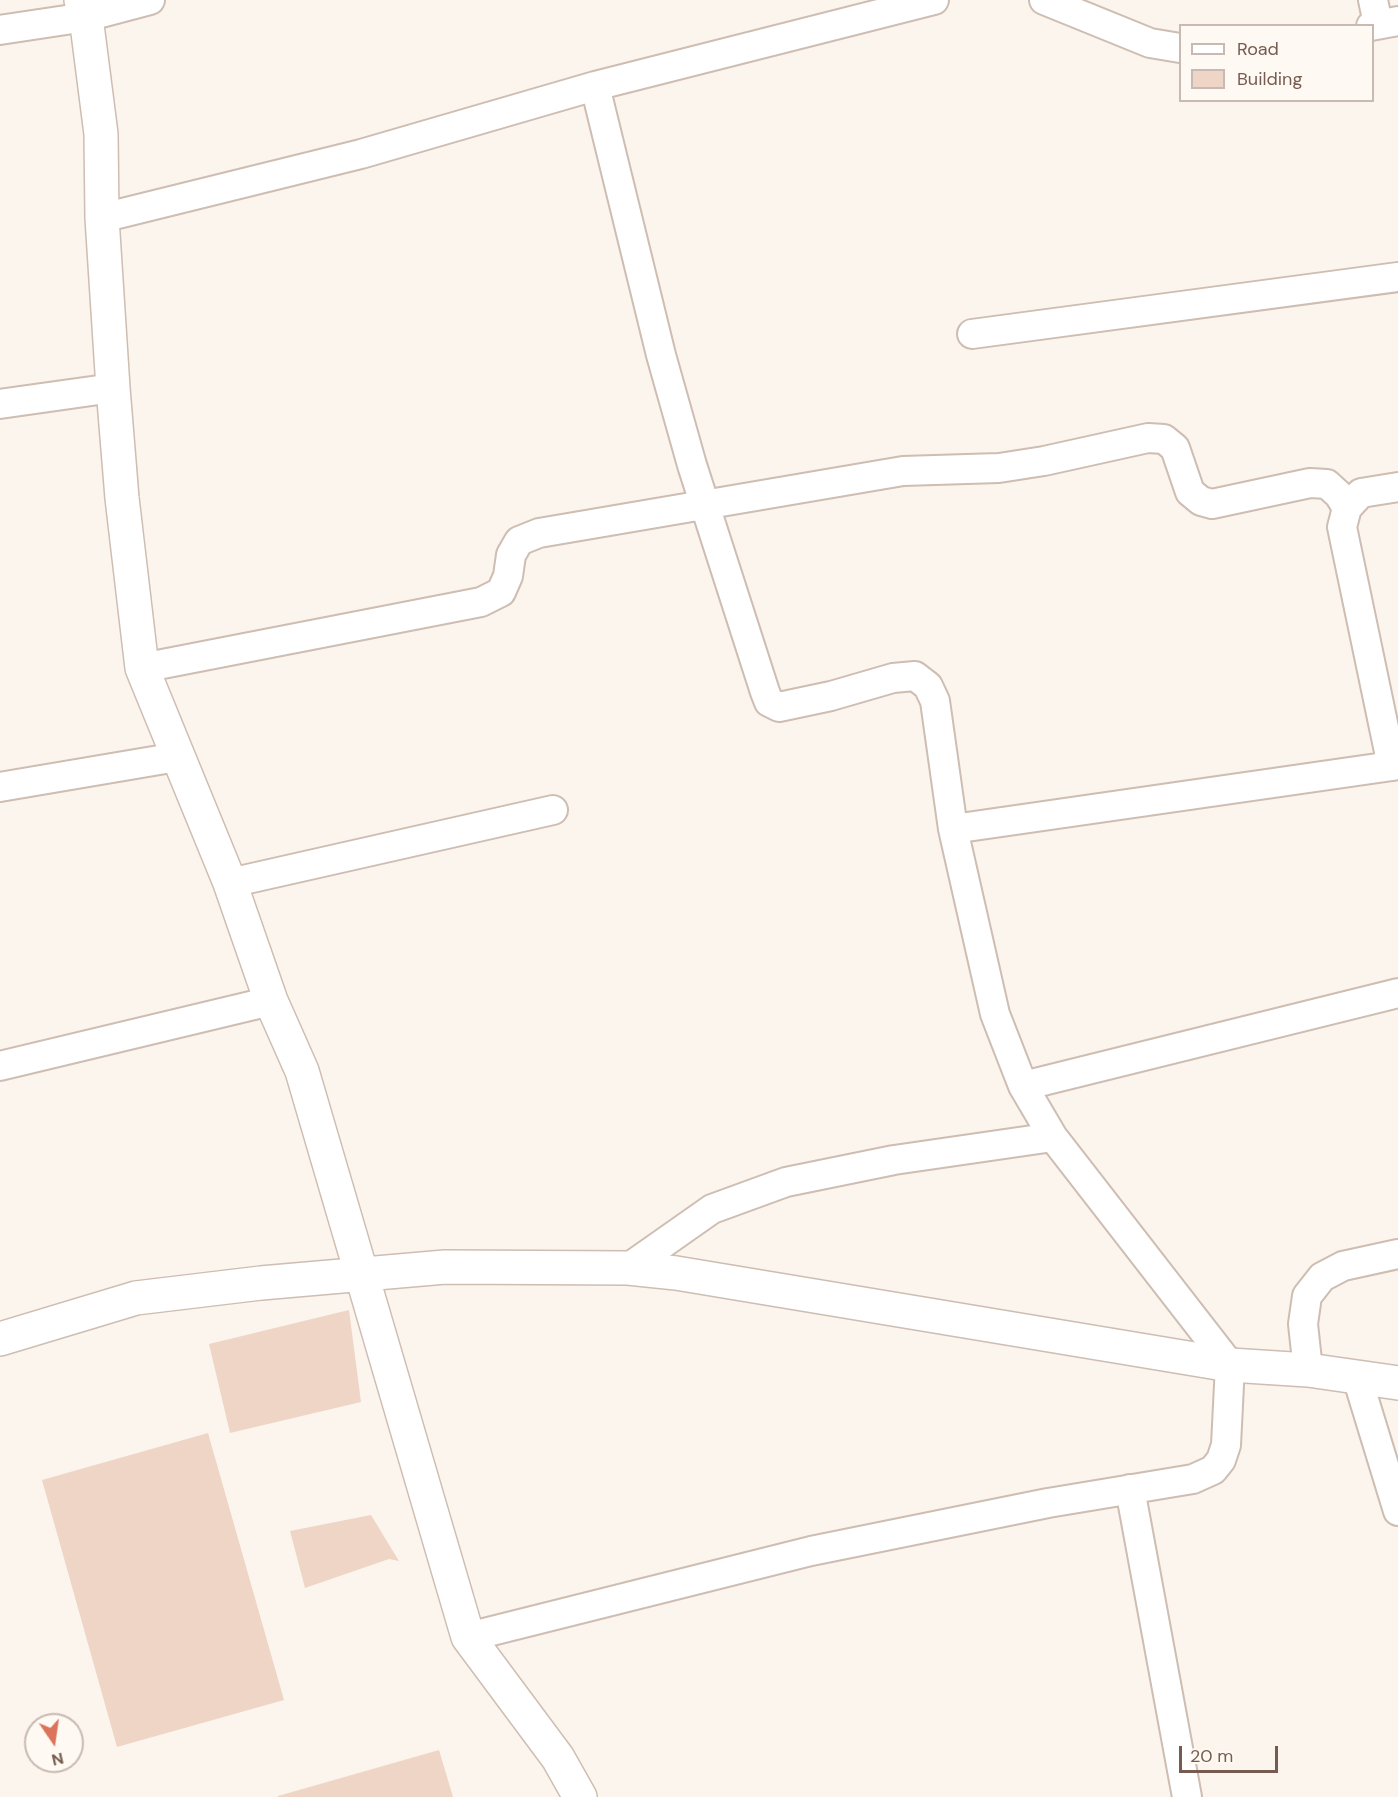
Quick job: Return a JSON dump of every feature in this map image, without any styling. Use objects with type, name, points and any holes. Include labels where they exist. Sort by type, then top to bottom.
[{"type":"street","points":[[0,30],[84,9],[150,0]]},
{"type":"street","points":[[102,219],[361,154],[595,86],[934,0]]},
{"type":"street","points":[[1044,0],[1150,43],[1179,48]]},
{"type":"street","points":[[84,9],[102,134],[102,219],[113,388],[122,498],[142,668],[230,883],[271,1001],[302,1071],[468,1637],[558,1758],[580,1797]]},
{"type":"street","points":[[468,1637],[811,1551],[1130,1489],[1193,1479],[1213,1470],[1221,1460],[1226,1445],[1230,1365],[1053,1137],[1023,1086],[995,1014],[953,829],[935,701],[928,686],[915,676],[893,678],[793,706],[779,707],[770,702],[692,465],[661,355],[595,86]]},
{"type":"street","points":[[972,334],[1398,277]]},
{"type":"street","points":[[0,404],[113,388]]},
{"type":"street","points":[[142,668],[481,602],[501,592],[508,576],[511,555],[519,541],[539,533],[903,471],[999,468],[1148,438],[1164,439],[1175,448],[1190,492],[1201,501],[1212,504],[1310,483],[1327,484],[1339,495],[1347,507]]},
{"type":"street","points":[[953,829],[1395,765],[1342,527],[1347,507],[1361,494],[1398,487]]},
{"type":"street","points":[[0,787],[177,757]]},
{"type":"street","points":[[230,883],[553,810]]},
{"type":"street","points":[[1023,1086],[1398,993]]},
{"type":"street","points":[[0,1066],[271,1001]]},
{"type":"street","points":[[628,1268],[712,1209],[786,1182],[894,1160],[1053,1137]]},
{"type":"street","points":[[1308,1370],[1303,1324],[1307,1296],[1322,1276],[1343,1266],[1398,1254]]},
{"type":"street","points":[[0,1339],[136,1298],[261,1283],[363,1276],[445,1267],[628,1268],[676,1273],[1230,1365],[1308,1370],[1398,1383]]},
{"type":"street","points":[[1357,1377],[1398,1511]]},
{"type":"street","points":[[1130,1489],[1187,1797]]},
{"type":"building","points":[[349,1310],[361,1402],[230,1433],[209,1344]]},
{"type":"building","points":[[208,1433],[284,1700],[117,1747],[42,1480]]},
{"type":"building","points":[[371,1515],[399,1561],[389,1559],[305,1588],[290,1531]]},
{"type":"building","points":[[439,1750],[453,1797],[278,1797],[278,1796]]}]
